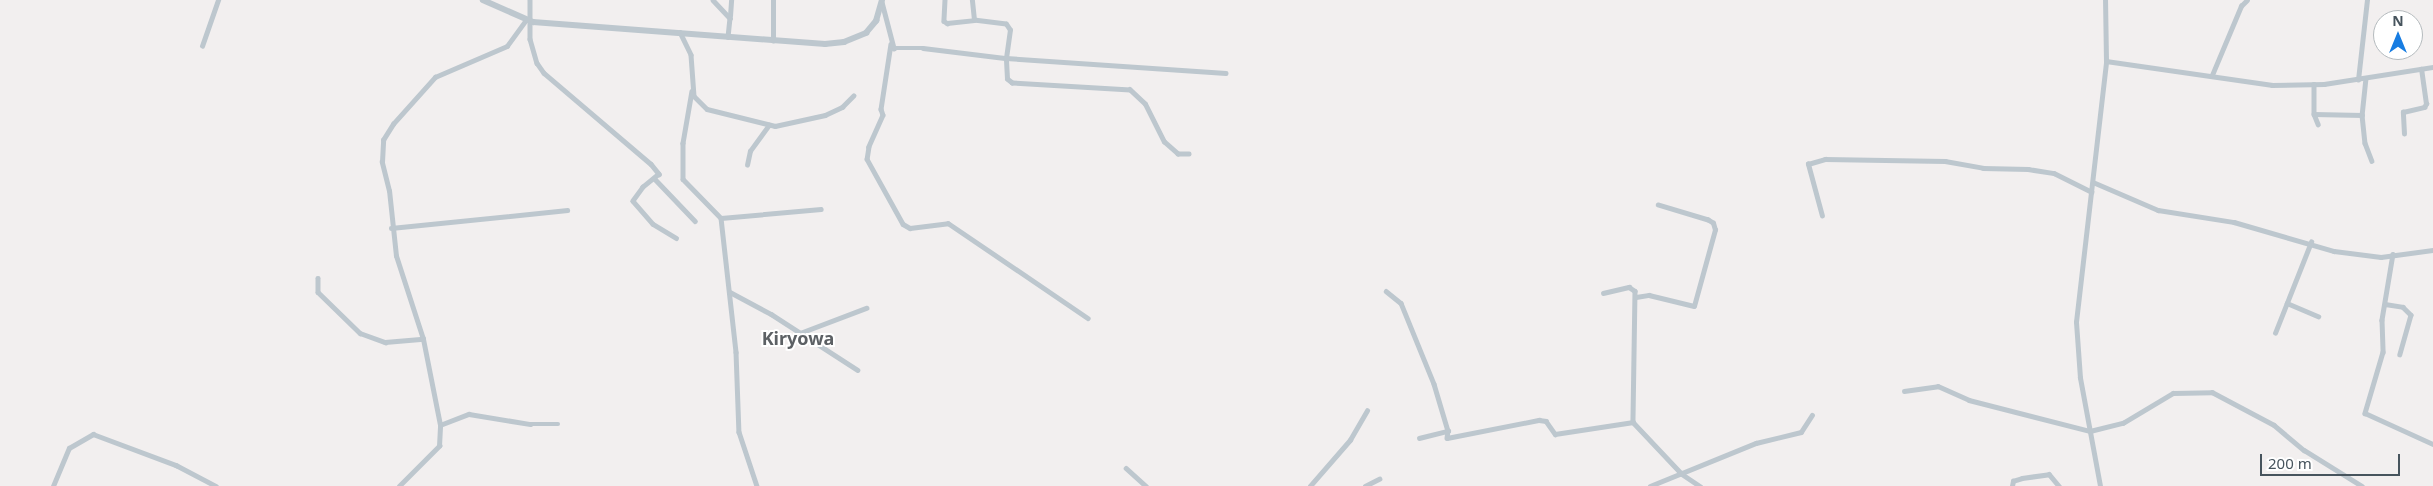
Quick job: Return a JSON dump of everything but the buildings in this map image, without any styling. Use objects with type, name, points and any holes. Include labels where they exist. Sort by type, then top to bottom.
[{"type":"street","points":[[202,46],[218,0]]},
{"type":"street","points":[[483,0],[528,20],[825,44],[858,38],[876,21],[882,1]]},
{"type":"street","points":[[530,0],[528,20],[534,56],[544,73],[651,164],[659,174],[643,187],[633,201],[653,224],[676,238]]},
{"type":"street","points":[[712,0],[730,18]]},
{"type":"street","points":[[728,37],[731,0]]},
{"type":"street","points":[[773,0],[773,41]]},
{"type":"street","points":[[945,0],[944,21],[947,23],[974,20],[1008,26],[1011,41],[1006,58],[1007,79],[1012,83],[1130,90],[1145,104],[1164,142],[1178,154],[1189,154]]},
{"type":"street","points":[[972,0],[974,20]]},
{"type":"street","points":[[2100,486],[2076,342],[2106,61],[2105,0]]},
{"type":"street","points":[[2212,75],[2237,15],[2247,0]]},
{"type":"street","points":[[2358,80],[2368,0]]},
{"type":"street","points":[[882,1],[891,44],[881,109],[883,115],[869,147],[867,159],[903,224],[910,228],[948,223],[1088,318]]},
{"type":"street","points":[[399,486],[439,446],[440,425],[423,339],[396,256],[382,150],[393,124],[435,77],[445,70],[491,55],[507,46],[528,20]]},
{"type":"street","points":[[680,32],[691,55],[692,91],[682,143],[682,179],[721,218],[730,292],[739,432],[757,486]]},
{"type":"street","points":[[891,44],[897,50],[923,48],[1006,58],[1225,73]]},
{"type":"street","points":[[2106,61],[2272,84],[2314,84],[2358,80],[2433,67]]},
{"type":"street","points":[[2404,134],[2403,112],[2424,107],[2426,104],[2421,69]]},
{"type":"street","points":[[2366,78],[2362,116],[2365,143],[2372,161]]},
{"type":"street","points":[[2314,84],[2314,114],[2318,124]]},
{"type":"street","points":[[692,91],[704,108],[769,125],[791,124],[825,114],[842,107],[853,96]]},
{"type":"street","points":[[2314,114],[2362,116]]},
{"type":"street","points":[[747,165],[750,151],[769,125]]},
{"type":"street","points":[[1822,216],[1808,164],[1825,159],[1945,161],[1984,168],[2028,169],[2054,173],[2074,186],[2092,192]]},
{"type":"street","points":[[655,179],[695,221]]},
{"type":"street","points":[[2093,182],[2158,210],[2234,222],[2353,254],[2392,254],[2433,250]]},
{"type":"street","points":[[1636,297],[1649,295],[1694,306],[1714,230],[1713,223],[1708,220],[1658,205]]},
{"type":"street","points":[[721,218],[821,209]]},
{"type":"street","points":[[391,228],[567,210]]},
{"type":"street","points":[[2275,333],[2310,242]]},
{"type":"street","points":[[2392,254],[2385,304],[2383,352],[2364,413],[2433,444]]},
{"type":"street","points":[[318,278],[318,292],[366,336],[385,342],[423,339]]},
{"type":"street","points":[[1603,293],[1632,288],[1636,297],[1633,422],[1682,474],[1700,486]]},
{"type":"street","points":[[1386,291],[1401,303],[1434,384],[1448,430],[1447,438],[1539,420],[1546,422],[1555,434],[1633,422]]},
{"type":"street","points":[[730,292],[755,304],[858,370]]},
{"type":"street","points":[[2287,303],[2318,316]]},
{"type":"street","points":[[2385,304],[2403,307],[2412,316],[2400,354]]},
{"type":"street","points":[[800,333],[866,308]]},
{"type":"street","points":[[1904,391],[1938,386],[1969,400],[2090,431],[2123,423],[2174,393],[2212,392],[2274,425],[2304,450],[2362,486]]},
{"type":"street","points":[[1310,486],[1350,440],[1366,410]]},
{"type":"street","points":[[440,425],[469,414],[530,424],[558,424]]},
{"type":"street","points":[[1650,486],[1756,443],[1801,432],[1812,415]]},
{"type":"street","points":[[1419,438],[1448,430]]},
{"type":"street","points":[[53,486],[69,448],[93,434],[176,465],[216,486]]},
{"type":"street","points":[[1126,468],[1146,486]]},
{"type":"street","points":[[2012,486],[2012,481],[2050,474],[2059,486]]},
{"type":"street","points":[[1365,486],[1379,478]]},
{"type":"district","name":"Kiryowa","points":[[798,338]]}]
